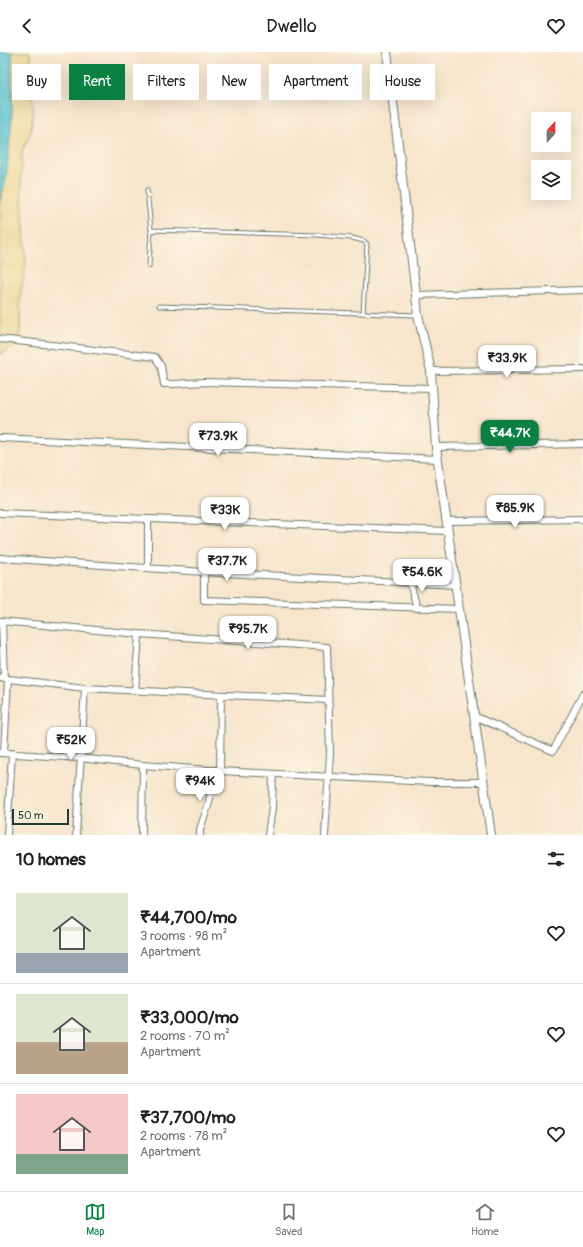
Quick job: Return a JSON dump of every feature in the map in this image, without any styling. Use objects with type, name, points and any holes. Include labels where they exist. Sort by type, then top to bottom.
[{"type":"street","points":[[387,52],[418,315],[431,371],[436,447],[491,835]]},
{"type":"street","points":[[416,295],[583,290]]},
{"type":"street","points":[[0,339],[155,357],[161,366],[164,384],[204,382],[432,388]]},
{"type":"street","points":[[431,371],[583,369]]},
{"type":"street","points":[[0,438],[438,458]]},
{"type":"street","points":[[436,447],[583,444]]},
{"type":"street","points":[[0,513],[448,531]]},
{"type":"street","points":[[148,519],[148,568]]},
{"type":"street","points":[[447,521],[583,519]]},
{"type":"street","points":[[0,558],[204,572],[456,586]]},
{"type":"street","points":[[204,572],[204,600],[458,609]]},
{"type":"street","points":[[410,583],[417,608]]},
{"type":"street","points":[[325,835],[329,777],[330,753],[327,647],[139,634],[1,621],[4,679],[2,753],[273,774],[329,777],[430,782],[483,782]]},
{"type":"street","points":[[135,691],[139,634]]},
{"type":"street","points":[[4,679],[85,688],[328,700]]},
{"type":"street","points":[[76,835],[85,688]]},
{"type":"street","points":[[474,716],[553,751],[583,694]]},
{"type":"street","points":[[200,835],[200,828],[209,803],[217,770],[221,695]]},
{"type":"street","points":[[7,835],[12,753]]},
{"type":"street","points":[[142,835],[143,765]]},
{"type":"street","points":[[268,835],[272,808],[273,774]]},
{"type":"lane","points":[[147,190],[151,230],[149,266]]},
{"type":"lane","points":[[151,230],[317,235],[352,238],[364,241],[367,244],[363,313]]},
{"type":"lane","points":[[159,306],[418,315]]},
{"type":"sand","points":[[12,52],[30,52],[31,64],[12,64]]},
{"type":"sand","points":[[12,100],[32,100],[31,131],[22,151],[21,182],[26,262],[20,297],[20,333],[14,346],[0,354],[0,202],[6,178],[12,117]]},
{"type":"water","points":[[0,52],[12,52],[12,117],[6,178],[0,202]]}]
